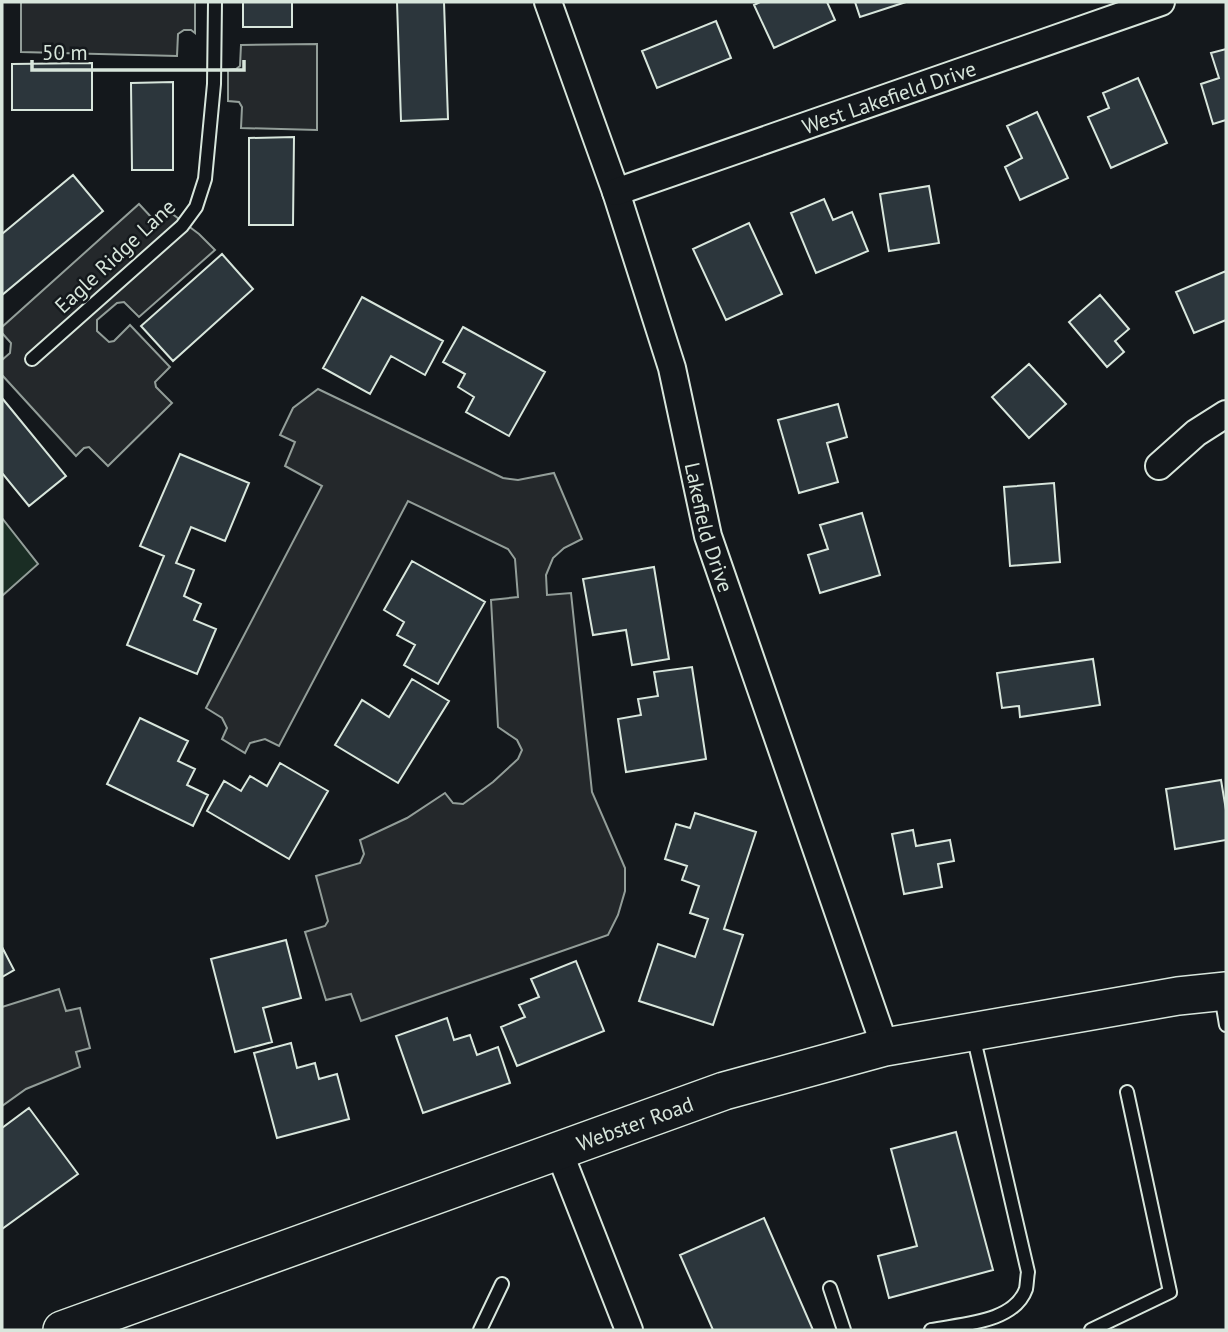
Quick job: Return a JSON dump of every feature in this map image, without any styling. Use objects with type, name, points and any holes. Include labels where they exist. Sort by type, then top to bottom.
[{"type":"street","name":"Lakefield Drive","points":[[548,2],[616,192],[672,368],[708,536],[885,1047]]},
{"type":"street","name":"West Lakefield Drive","points":[[616,192],[1161,2]]},
{"type":"street","points":[[1159,466],[1196,433],[1226,414]]},
{"type":"street","name":"Webster Road","points":[[62,1330],[724,1091],[885,1047],[1178,996],[1224,1002]]},
{"type":"street","points":[[558,1149],[629,1330]]},
{"type":"lane","name":"Eagle Ridge Lane","points":[[32,359],[182,226],[196,207],[205,179],[209,138],[214,84],[215,2]]},
{"type":"lane","points":[[931,1330],[996,1317],[1016,1306],[1026,1289],[1028,1272],[972,1032]]},
{"type":"lane","points":[[1091,1330],[1170,1292],[1127,1093]]},
{"type":"lane","points":[[480,1330],[502,1284]]},
{"type":"lane","points":[[830,1287],[844,1330]]},
{"type":"green space","points":[[2,518],[38,564],[2,596]]},
{"type":"shaded area","points":[[21,2],[195,2],[195,33],[184,30],[178,34],[177,56],[21,52]]},
{"type":"shaded area","points":[[317,44],[317,130],[241,128],[242,107],[239,102],[228,101],[228,70],[240,66],[241,45]]},
{"type":"shaded area","points":[[139,204],[152,218],[162,219],[171,213],[215,250],[139,317],[124,302],[117,303],[97,320],[97,331],[109,342],[114,341],[130,325],[170,367],[155,382],[156,387],[172,403],[108,466],[89,447],[76,456],[2,375],[2,360],[10,353],[11,343],[2,333],[2,327]]},
{"type":"shaded area","points":[[318,389],[503,478],[518,480],[554,473],[582,539],[564,548],[553,558],[546,575],[547,595],[571,593],[592,792],[625,868],[625,891],[618,915],[608,935],[361,1021],[351,994],[326,1000],[305,932],[325,926],[328,921],[316,876],[360,863],[364,854],[360,840],[407,818],[445,793],[453,803],[463,804],[518,759],[522,750],[517,740],[498,727],[491,600],[518,597],[515,559],[508,549],[408,501],[279,746],[265,739],[250,743],[245,753],[222,739],[227,728],[222,718],[206,708],[322,486],[285,466],[295,442],[280,435],[293,408]]},
{"type":"shaded area","points":[[59,989],[66,1011],[80,1008],[90,1048],[76,1052],[80,1067],[26,1089],[2,1106],[2,1007]]},
{"type":"building","points":[[243,2],[292,2],[292,27],[243,27]]},
{"type":"building","points":[[397,2],[444,2],[448,119],[401,121]]},
{"type":"building","points":[[760,2],[827,2],[835,20],[774,48],[754,5]]},
{"type":"building","points":[[855,2],[906,2],[860,17]]},
{"type":"building","points":[[716,21],[731,58],[657,88],[642,51]]},
{"type":"building","points":[[1226,49],[1226,120],[1213,124],[1201,84],[1219,78],[1211,53]]},
{"type":"building","points":[[92,63],[92,110],[12,110],[12,64]]},
{"type":"building","points":[[1138,78],[1167,143],[1111,168],[1088,117],[1109,108],[1103,93]]},
{"type":"building","points":[[173,82],[173,170],[132,170],[131,83]]},
{"type":"building","points":[[1037,112],[1068,178],[1020,200],[1005,167],[1022,158],[1007,126]]},
{"type":"building","points":[[294,137],[293,225],[249,225],[249,138]]},
{"type":"building","points":[[73,175],[103,211],[2,295],[2,234]]},
{"type":"building","points":[[929,186],[939,243],[889,251],[880,194]]},
{"type":"building","points":[[824,199],[833,220],[852,212],[868,251],[816,273],[791,213]]},
{"type":"building","points":[[749,223],[782,294],[726,320],[693,249]]},
{"type":"building","points":[[222,254],[253,289],[173,361],[141,326]]},
{"type":"building","points":[[1226,271],[1226,320],[1194,333],[1176,292]]},
{"type":"building","points":[[1100,295],[1129,329],[1115,341],[1124,352],[1107,367],[1069,322]]},
{"type":"building","points":[[362,297],[443,341],[425,375],[391,356],[370,394],[323,368]]},
{"type":"building","points":[[463,327],[545,372],[509,436],[466,412],[474,397],[458,387],[465,374],[443,362]]},
{"type":"building","points":[[1029,364],[1066,404],[1029,438],[992,397]]},
{"type":"building","points":[[2,398],[66,476],[29,506],[2,473]]},
{"type":"building","points":[[838,404],[847,437],[827,443],[838,482],[799,493],[778,420]]},
{"type":"building","points":[[180,454],[249,483],[225,541],[191,527],[176,563],[194,570],[184,596],[201,604],[194,620],[216,629],[197,674],[127,645],[164,556],[140,546]]},
{"type":"building","points":[[1054,483],[1060,562],[1010,566],[1004,487]]},
{"type":"building","points":[[862,513],[880,575],[820,593],[808,555],[828,549],[820,525]]},
{"type":"building","points":[[412,561],[485,602],[438,684],[404,665],[415,645],[397,635],[404,622],[384,610]]},
{"type":"building","points":[[654,567],[669,659],[632,665],[626,630],[593,635],[583,579]]},
{"type":"building","points":[[1093,659],[1100,705],[1020,717],[1019,706],[1002,708],[997,673]]},
{"type":"building","points":[[692,667],[706,759],[626,772],[618,719],[641,715],[638,699],[658,696],[654,672]]},
{"type":"building","points":[[412,679],[449,701],[398,783],[335,745],[362,700],[389,717]]},
{"type":"building","points":[[140,718],[188,741],[178,761],[195,769],[187,785],[208,795],[193,826],[107,784]]},
{"type":"building","points":[[280,763],[328,791],[289,859],[207,811],[224,781],[241,791],[250,776],[267,786]]},
{"type":"building","points":[[1221,780],[1226,810],[1226,840],[1175,849],[1166,789]]},
{"type":"building","points":[[695,813],[756,832],[724,929],[743,935],[713,1025],[639,1001],[658,944],[695,957],[708,919],[690,913],[699,886],[682,880],[687,866],[665,859],[676,824],[690,828]]},
{"type":"building","points":[[913,830],[916,846],[950,840],[954,861],[938,864],[942,887],[904,894],[892,834]]},
{"type":"building","points":[[286,940],[301,998],[263,1008],[272,1042],[235,1052],[211,959]]},
{"type":"building","points":[[2,947],[14,970],[2,977]]},
{"type":"building","points":[[576,961],[604,1031],[517,1066],[501,1027],[525,1017],[519,1005],[539,997],[531,979]]},
{"type":"building","points":[[447,1018],[454,1040],[470,1035],[477,1055],[498,1047],[510,1083],[423,1113],[396,1036]]},
{"type":"building","points":[[291,1043],[297,1068],[315,1063],[319,1079],[337,1074],[349,1119],[277,1138],[254,1053]]},
{"type":"building","points":[[29,1108],[78,1174],[2,1229],[2,1128]]},
{"type":"building","points":[[956,1132],[993,1270],[889,1298],[878,1256],[917,1246],[891,1149]]},
{"type":"building","points":[[764,1218],[813,1330],[713,1330],[680,1255]]}]
